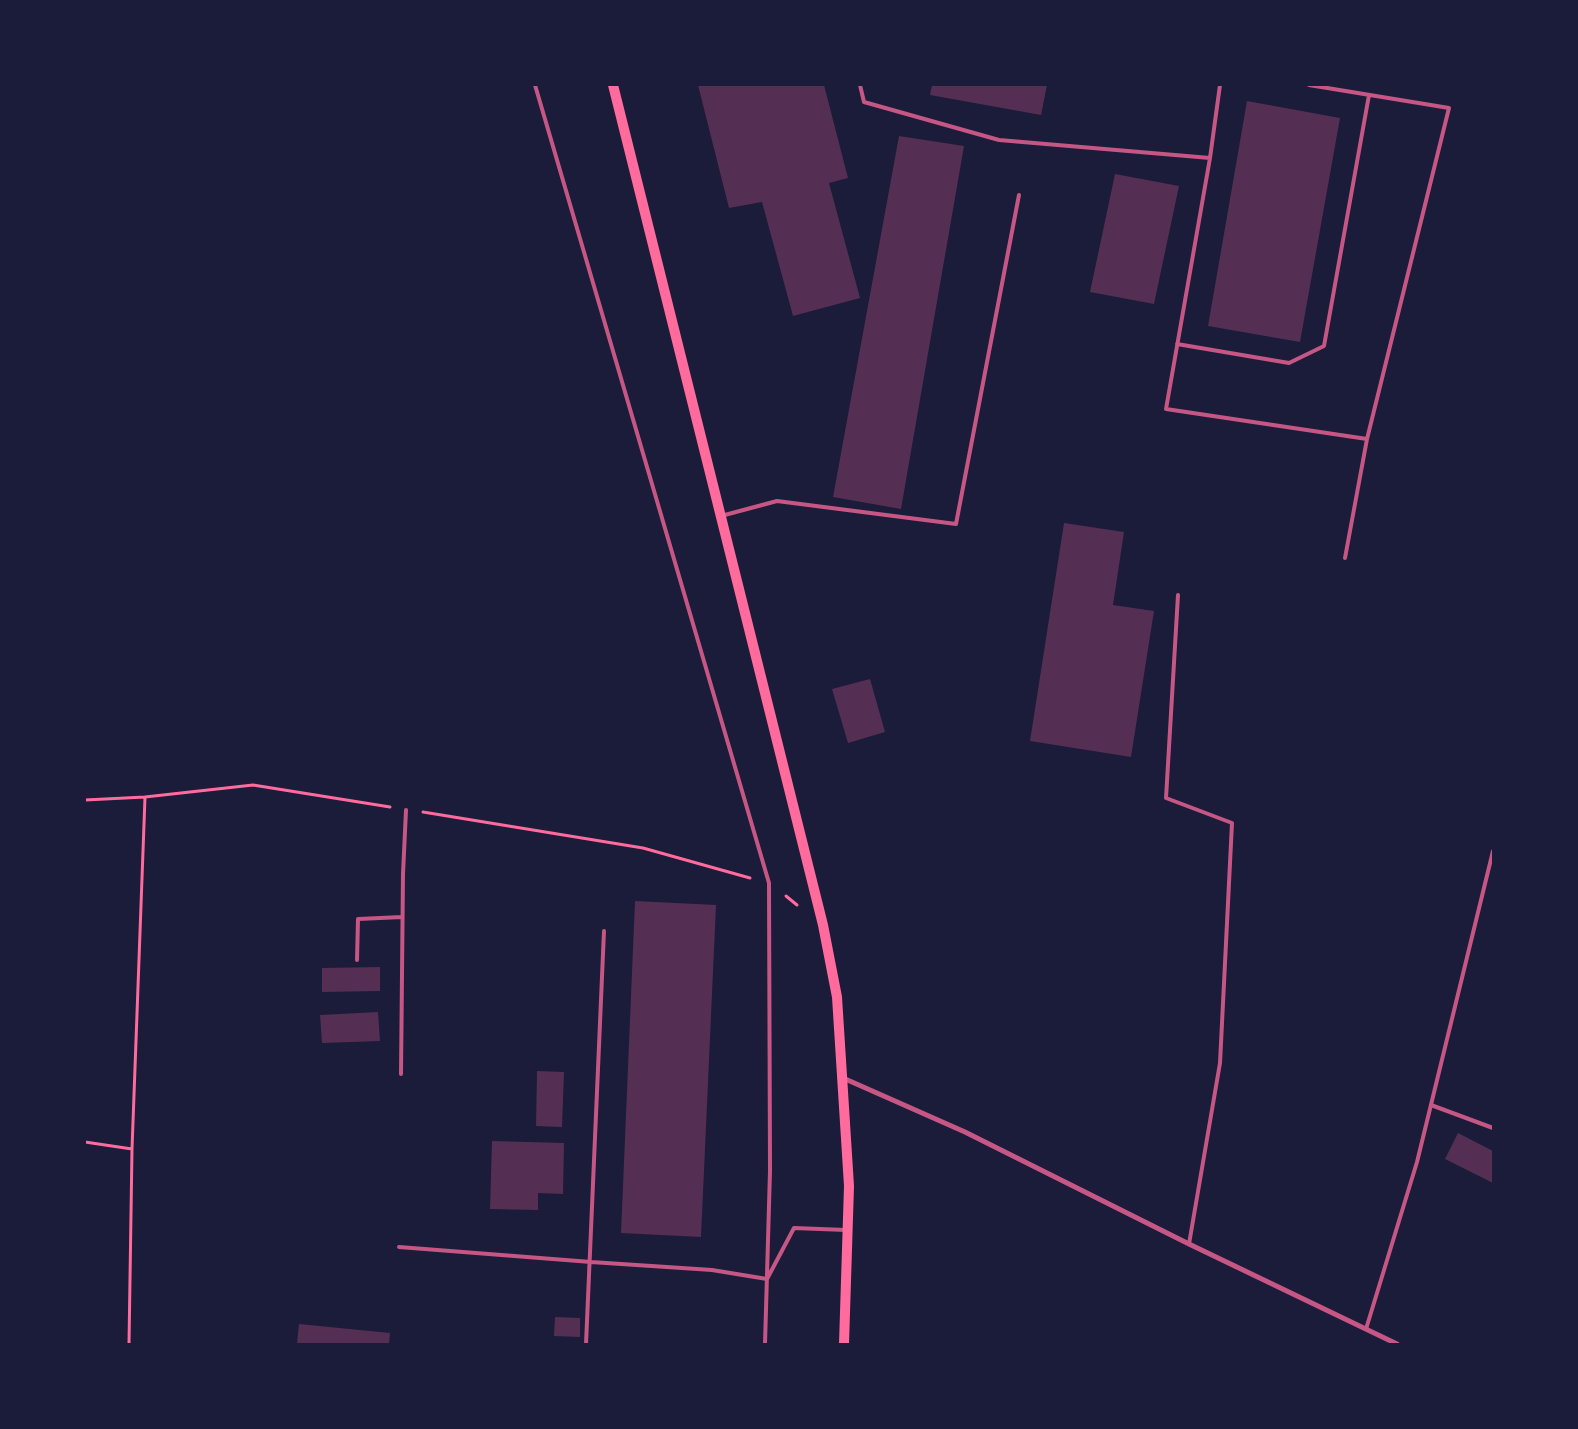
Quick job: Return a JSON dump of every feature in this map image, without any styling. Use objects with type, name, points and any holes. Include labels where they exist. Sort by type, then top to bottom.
[{"type":"main road","points":[[613,85],[824,925],[837,997],[850,1186],[844,1344]]},
{"type":"street","points":[[842,1078],[965,1132],[1189,1244],[1397,1344]]},
{"type":"lane","points":[[535,85],[769,883],[770,1171],[765,1344]]},
{"type":"lane","points":[[860,85],[864,102],[999,140],[1210,158]]},
{"type":"lane","points":[[1220,85],[1210,158],[1166,409],[1367,439]]},
{"type":"lane","points":[[1309,85],[1449,108],[1367,439],[1345,558]]},
{"type":"lane","points":[[1177,344],[1289,363],[1324,346],[1369,95]]},
{"type":"lane","points":[[721,516],[777,502],[956,524],[1019,195]]},
{"type":"lane","points":[[1178,595],[1166,798],[1232,823],[1220,1063],[1189,1244]]},
{"type":"lane","points":[[401,1074],[402,917],[406,810]]},
{"type":"lane","points":[[1366,1329],[1418,1162],[1493,851]]},
{"type":"lane","points":[[357,960],[358,919],[402,917]]},
{"type":"lane","points":[[586,1344],[604,931]]},
{"type":"lane","points":[[1431,1105],[1493,1128]]},
{"type":"lane","points":[[767,1279],[794,1228],[849,1230]]},
{"type":"lane","points":[[399,1247],[712,1270],[767,1279]]},
{"type":"path","points":[[85,800],[145,798],[253,785],[643,848],[769,883]]},
{"type":"path","points":[[130,1344],[132,1149],[145,798]]},
{"type":"path","points":[[85,1142],[132,1149]]},
{"type":"building","points":[[698,85],[824,85],[848,178],[829,183],[860,298],[793,316],[762,202],[729,208]]},
{"type":"building","points":[[932,85],[1047,85],[1041,115],[930,95]]},
{"type":"building","points":[[1247,101],[1340,118],[1300,342],[1208,326]]},
{"type":"building","points":[[899,136],[964,146],[901,509],[833,497]]},
{"type":"building","points":[[1115,174],[1179,186],[1154,304],[1090,292]]},
{"type":"building","points":[[1064,523],[1124,532],[1113,605],[1154,611],[1131,757],[1030,741]]},
{"type":"building","points":[[870,679],[885,732],[848,743],[832,689]]},
{"type":"building","points":[[635,901],[716,905],[701,1237],[621,1233]]},
{"type":"building","points":[[380,967],[380,991],[322,992],[322,968]]},
{"type":"building","points":[[378,1012],[380,1041],[322,1043],[320,1015]]},
{"type":"building","points":[[537,1071],[564,1072],[562,1127],[536,1126]]},
{"type":"building","points":[[1458,1133],[1493,1151],[1493,1183],[1445,1159]]},
{"type":"building","points":[[492,1141],[564,1143],[563,1194],[538,1193],[538,1210],[490,1209]]},
{"type":"building","points":[[555,1317],[580,1318],[580,1337],[554,1336]]},
{"type":"building","points":[[299,1324],[390,1333],[389,1344],[297,1344]]}]
